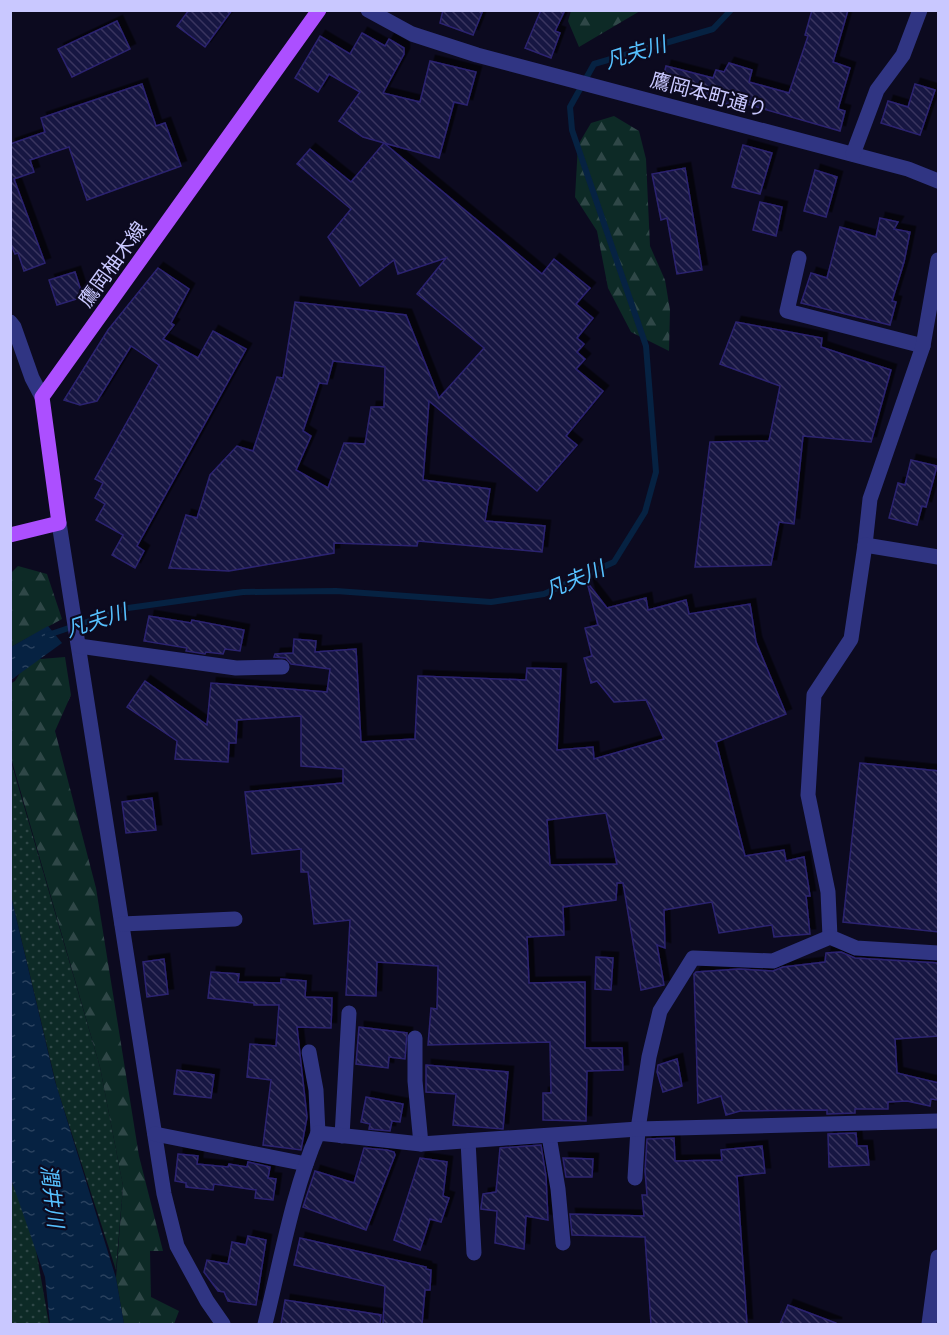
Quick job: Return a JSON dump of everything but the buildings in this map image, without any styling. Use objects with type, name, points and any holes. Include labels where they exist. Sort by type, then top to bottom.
[{"type":"main road","name":"鷹岡柚木線","points":[[42,398],[319,10]]},
{"type":"main road","points":[[10,535],[59,523],[42,398]]},
{"type":"street","name":"鷹岡本町通り","points":[[368,10],[412,34],[477,55],[853,154],[908,169],[939,181]]},
{"type":"street","points":[[853,154],[877,90],[903,55],[920,10]]},
{"type":"street","points":[[799,258],[787,311],[923,345]]},
{"type":"street","points":[[830,937],[828,892],[808,795],[814,695],[851,639],[870,499],[923,345],[939,260]]},
{"type":"street","points":[[10,322],[42,398]]},
{"type":"street","points":[[59,523],[164,1194],[177,1246],[207,1301],[223,1324]]},
{"type":"street","points":[[865,545],[939,557]]},
{"type":"street","points":[[79,643],[236,668],[282,667]]},
{"type":"street","points":[[122,924],[235,919]]},
{"type":"street","points":[[635,1178],[638,1129],[649,1057],[660,1011],[693,958],[772,962],[830,937],[856,948],[939,953]]},
{"type":"street","points":[[342,1136],[350,1013]]},
{"type":"street","points":[[415,1038],[415,1081],[421,1144]]},
{"type":"street","points":[[265,1324],[296,1199],[318,1133],[316,1090],[309,1052]]},
{"type":"street","points":[[318,1133],[421,1144],[638,1129],[939,1121]]},
{"type":"street","points":[[155,1134],[306,1164]]},
{"type":"street","points":[[549,1136],[558,1189],[563,1243]]},
{"type":"street","points":[[468,1141],[474,1253]]},
{"type":"street","points":[[929,1324],[939,1257]]},
{"type":"green space","points":[[571,10],[640,11],[579,47],[568,21]]},
{"type":"green space","points":[[614,116],[639,131],[646,159],[650,246],[665,280],[670,310],[669,351],[631,332],[608,288],[597,231],[575,197],[578,145],[591,123]]},
{"type":"green space","points":[[18,566],[47,574],[62,619],[11,647],[11,573]]},
{"type":"green space","points":[[65,657],[71,695],[55,731],[96,888],[139,1156],[163,1251],[150,1251],[151,1297],[179,1311],[174,1324],[124,1324],[116,1278],[123,1186],[100,1067],[11,758],[10,684],[15,681],[28,660]]},
{"type":"green space","points":[[10,758],[100,1067],[123,1186],[116,1270],[57,1088],[11,896]]},
{"type":"green space","points":[[10,1179],[31,1221],[49,1324],[11,1324]]},
{"type":"water","points":[[48,626],[62,643],[11,680],[11,647]]},
{"type":"water","name":"潤井川","points":[[11,896],[55,1081],[116,1278],[124,1324],[50,1324],[45,1277],[11,1179]]},
{"type":"waterway","name":"凡夫川","points":[[48,635],[128,608],[243,592],[336,591],[491,602],[544,594],[614,562],[645,512],[656,472],[646,346],[572,130],[570,107],[594,64],[713,29],[731,10]]}]
